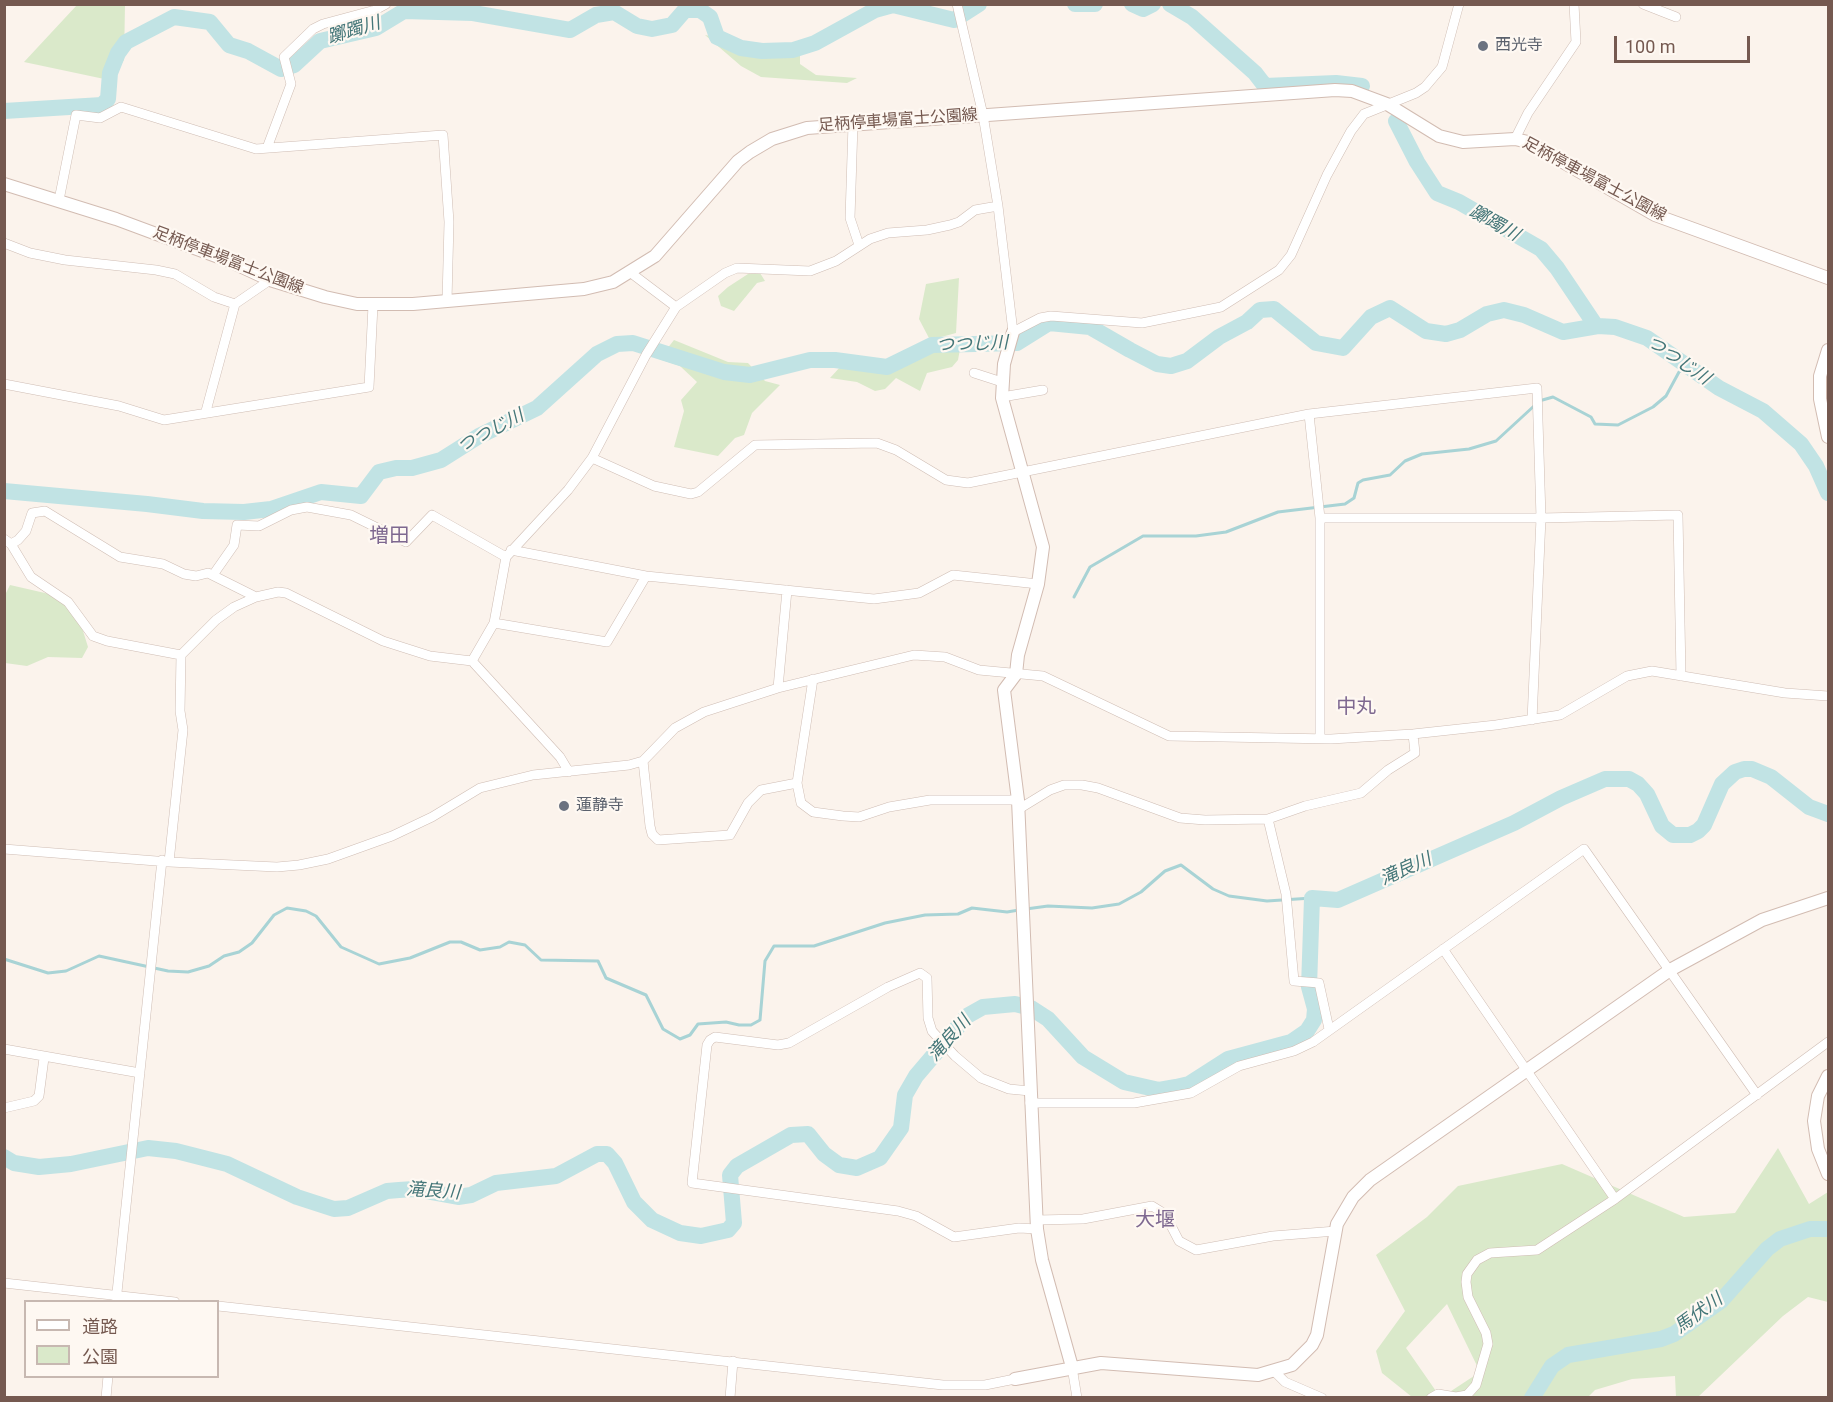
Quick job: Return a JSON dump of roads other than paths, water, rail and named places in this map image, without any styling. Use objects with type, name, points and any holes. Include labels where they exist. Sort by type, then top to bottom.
[{"type":"street","points":[[267,148],[291,84],[284,57],[313,29],[375,10],[386,4]]},
{"type":"street","points":[[1011,340],[1040,318],[1051,316],[1142,323],[1221,307],[1279,270],[1291,255],[1327,175],[1351,131],[1364,114],[1416,93],[1425,87],[1442,67],[1459,4]]},
{"type":"street","points":[[1515,139],[1528,113],[1576,42],[1574,4]]},
{"type":"street","points":[[1643,4],[1676,17]]},
{"type":"street","points":[[958,10],[983,115],[998,206],[1011,340],[1002,382],[1002,397],[1043,547],[1038,584],[1018,655],[1016,674],[1004,690],[1018,804],[1037,1224],[1042,1260],[1072,1367],[1077,1398]]},
{"type":"street","name":"足柄停車場富士公園線","points":[[4,184],[59,200],[180,242],[270,280],[325,297],[374,305],[447,302],[584,289],[613,282],[656,256],[738,162],[756,147],[807,128],[1319,89],[1352,91],[1387,104],[1439,135],[1463,142],[1515,139],[1528,142],[1655,215],[1828,278]]},
{"type":"street","points":[[59,200],[76,115],[100,118],[121,107],[256,149],[443,135],[449,222],[447,302]]},
{"type":"street","points":[[853,124],[850,218],[859,245]]},
{"type":"street","points":[[472,661],[494,623],[508,554],[554,506],[592,458],[646,355],[676,307],[725,273],[737,268],[810,271],[836,261],[859,245],[888,233],[927,230],[959,222],[975,210],[998,206]]},
{"type":"street","points":[[4,243],[30,253],[65,260],[175,274],[214,297],[235,304]]},
{"type":"street","points":[[631,273],[676,307]]},
{"type":"street","points":[[206,411],[235,304],[270,280]]},
{"type":"street","points":[[4,384],[119,406],[164,420],[206,411],[369,387],[374,305]]},
{"type":"street","points":[[1828,350],[1820,376],[1820,399],[1828,437]]},
{"type":"street","points":[[974,373],[1002,382]]},
{"type":"street","points":[[592,458],[654,486],[691,494],[698,492],[755,445],[877,443],[896,450],[945,480],[968,483],[1309,414],[1537,388],[1541,518],[1532,720]]},
{"type":"street","points":[[1002,397],[1043,390]]},
{"type":"street","points":[[1309,414],[1320,518],[1320,739]]},
{"type":"street","points":[[213,575],[234,545],[237,525],[259,526],[291,510],[306,507],[351,515],[406,542],[432,515],[508,554],[646,576],[874,599],[919,593],[953,575],[1038,584]]},
{"type":"street","points":[[181,655],[158,652],[93,636],[68,602],[31,577],[8,541],[27,531],[32,513],[45,511],[120,557],[163,564],[184,574],[195,576],[208,573],[256,597]]},
{"type":"street","points":[[1320,518],[1541,518],[1678,515],[1681,676]]},
{"type":"street","points":[[494,623],[607,642],[646,576]]},
{"type":"street","points":[[778,688],[787,590]]},
{"type":"street","points":[[116,1298],[151,962],[183,730],[180,711],[181,655],[216,620],[234,607],[256,597],[286,593],[383,641],[430,656],[472,661],[560,757],[569,772]]},
{"type":"street","points":[[4,849],[277,867],[328,859],[392,836],[432,817],[480,788],[500,781],[629,765],[643,761],[675,728],[692,717],[778,688],[914,655],[939,656],[979,670],[1043,676],[1169,736],[1320,739],[1413,734],[1532,720],[1560,715],[1627,676],[1652,671],[1785,693],[1828,696]]},
{"type":"street","points":[[813,679],[797,783],[801,803],[813,812],[843,816],[859,817],[889,807],[930,800],[1018,804],[1064,785],[1082,785],[1098,788],[1180,818],[1268,819],[1305,806],[1361,793],[1388,770],[1415,753],[1413,734]]},
{"type":"street","points":[[643,761],[650,826],[652,834],[658,840],[730,835],[748,803],[761,790],[797,783]]},
{"type":"street","points":[[1268,819],[1287,901],[1294,981],[1319,983],[1329,1029]]},
{"type":"street","points":[[1336,1231],[1273,1236],[1196,1250],[1179,1241],[1165,1214],[1152,1206],[1101,1217],[954,1237],[916,1216],[898,1211],[692,1184],[707,1045],[715,1036],[778,1045],[789,1043],[888,987],[920,973],[927,978],[928,1018],[932,1031],[968,1070],[988,1082],[1030,1097],[1134,1103],[1191,1093],[1239,1066],[1294,1051],[1313,1042],[1584,849],[1757,1095]]},
{"type":"street","points":[[219,1306],[943,1385],[985,1385],[1072,1367],[1114,1362],[1242,1374],[1275,1372],[1292,1365],[1304,1355],[1317,1335],[1336,1231],[1353,1197],[1370,1180],[1670,970],[1762,920],[1828,898]]},
{"type":"street","points":[[1443,949],[1616,1199]]},
{"type":"street","points":[[1431,1398],[1438,1394],[1456,1397],[1467,1395],[1476,1385],[1488,1344],[1486,1333],[1468,1297],[1466,1282],[1467,1274],[1477,1260],[1490,1253],[1537,1250],[1616,1199],[1828,1042]]},
{"type":"street","points":[[4,1049],[44,1058],[140,1073]]},
{"type":"street","points":[[4,1108],[34,1101],[39,1096],[44,1058]]},
{"type":"street","points":[[1828,1076],[1818,1096],[1814,1121],[1818,1149],[1828,1174]]},
{"type":"street","points":[[4,1283],[146,1300]]},
{"type":"street","points":[[730,1398],[733,1361]]},
{"type":"street","points":[[1275,1372],[1285,1382],[1322,1398]]},
{"type":"street","points":[[106,1398],[108,1378]]},
{"type":"waterway","name":"躑躅川","points":[[4,111],[102,105],[108,99],[110,73],[118,53],[126,42],[174,17],[210,22],[229,45],[248,51],[281,69],[294,65],[320,41],[376,28],[404,11],[473,13],[570,30],[596,15],[614,12],[637,26],[652,29],[672,25],[685,10],[700,10],[710,17],[717,37],[741,48],[762,51],[793,50],[815,43],[875,10],[893,5],[954,20],[979,4]]},
{"type":"waterway","name":"躑躅川","points":[[1075,4],[1095,4]]},
{"type":"waterway","name":"躑躅川","points":[[1132,4],[1143,9],[1153,4]]},
{"type":"waterway","name":"躑躅川","points":[[1170,4],[1192,17],[1255,73],[1265,86],[1336,83],[1362,86]]},
{"type":"waterway","name":"躑躅川","points":[[1396,121],[1417,162],[1437,193],[1459,202],[1541,249],[1557,268],[1596,326]]},
{"type":"waterway","name":"つつじ川","points":[[4,491],[203,511],[244,512],[271,509],[321,492],[361,496],[379,472],[396,468],[412,468],[441,460],[479,436],[537,408],[597,354],[617,344],[633,343],[724,372],[750,375],[810,360],[835,360],[887,367],[932,345],[1017,343],[1049,323],[1090,327],[1157,364],[1171,366],[1187,361],[1219,337],[1247,322],[1260,310],[1274,309],[1316,343],[1343,348],[1371,317],[1390,308],[1426,331],[1446,334],[1460,330],[1487,314],[1504,310],[1524,315],[1563,332],[1598,326],[1615,327],[1647,338],[1719,388],[1763,411],[1801,444],[1816,466],[1828,493]]},
{"type":"waterway","points":[[1539,401],[1553,397],[1591,417],[1595,424],[1618,425],[1653,407],[1666,396],[1679,372],[1687,368]]},
{"type":"waterway","points":[[1074,597],[1090,567],[1143,536],[1196,536],[1226,532],[1278,512],[1345,504],[1354,498],[1358,483],[1390,475],[1405,461],[1422,454],[1469,449],[1496,441],[1534,406]]},
{"type":"waterway","name":"滝良川","points":[[4,1157],[14,1163],[39,1167],[71,1164],[148,1148],[176,1151],[227,1164],[297,1197],[334,1209],[348,1208],[387,1191],[414,1189],[458,1197],[471,1195],[496,1183],[556,1176],[597,1154],[607,1154],[615,1163],[634,1202],[652,1220],[680,1233],[701,1236],[728,1230],[734,1223],[730,1175],[737,1166],[791,1135],[808,1134],[824,1154],[839,1165],[857,1168],[880,1158],[901,1128],[905,1095],[916,1076],[967,1016],[983,1007],[1015,1004],[1031,1008],[1048,1019],[1083,1057],[1124,1082],[1159,1090],[1176,1087],[1189,1084],[1228,1059],[1291,1042],[1307,1031],[1314,1020],[1315,1009],[1309,987],[1312,898],[1338,900],[1514,823],[1561,798],[1605,779],[1629,779],[1638,784],[1647,794],[1662,826],[1673,835],[1690,835],[1698,831],[1704,825],[1722,784],[1735,772],[1744,769],[1752,769],[1771,777],[1809,807],[1828,814]]},
{"type":"waterway","points":[[1026,909],[1048,906],[1092,908],[1119,904],[1141,892],[1165,871],[1181,865],[1213,889],[1229,896],[1267,901],[1312,898]]},
{"type":"waterway","points":[[4,959],[48,973],[66,971],[99,956],[168,971],[188,972],[209,966],[224,956],[239,952],[252,943],[274,915],[287,908],[306,911],[316,916],[341,947],[379,964],[410,958],[450,942],[461,942],[480,950],[500,947],[509,942],[525,945],[541,960],[598,961],[606,978],[646,995],[663,1029],[680,1039],[690,1035],[698,1024],[726,1022],[751,1025],[760,1020],[765,961],[774,946],[814,946],[885,923],[925,915],[958,914],[972,908],[1007,912],[1019,910]]},
{"type":"waterway","name":"馬伏川","points":[[1532,1398],[1552,1366],[1568,1355],[1661,1339],[1674,1334],[1721,1301],[1767,1249],[1780,1239],[1810,1229],[1828,1229]]},
{"type":"place","name":"西光寺","points":[[1483,46]]},
{"type":"place","name":"蓮静寺","points":[[564,806]]},
{"type":"district","name":"増田","points":[[389,537]]},
{"type":"district","name":"中丸","points":[[1356,708]]},
{"type":"district","name":"大堰","points":[[1155,1221]]}]
